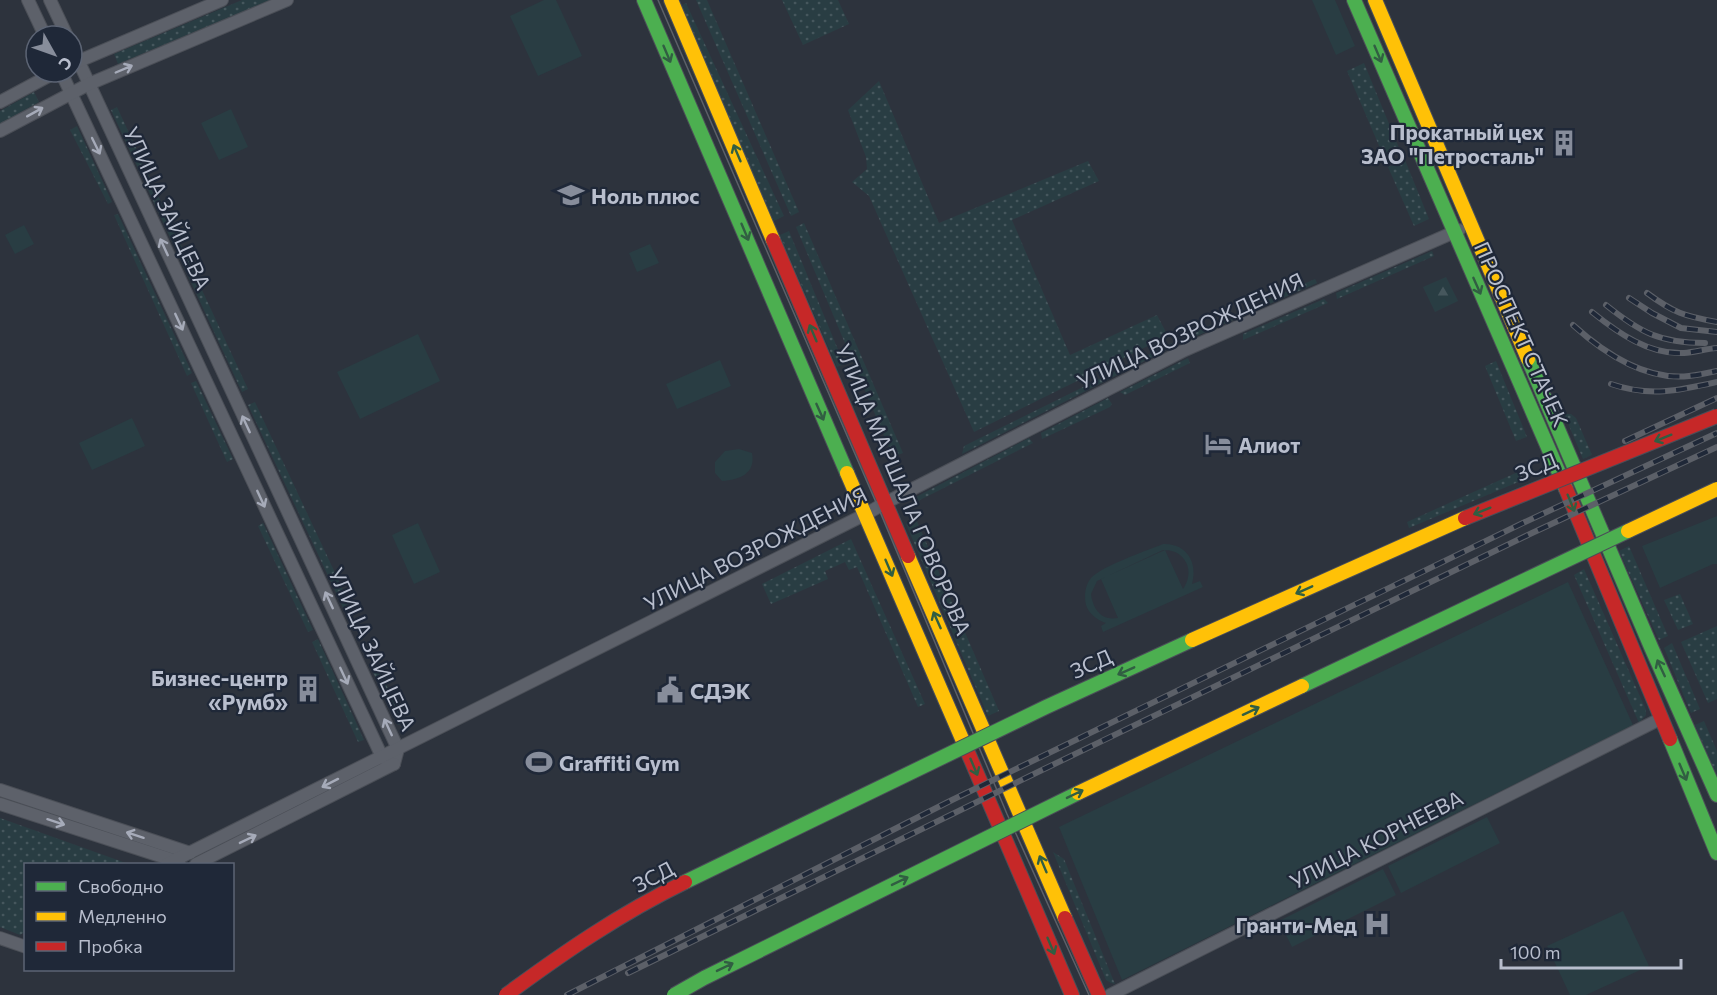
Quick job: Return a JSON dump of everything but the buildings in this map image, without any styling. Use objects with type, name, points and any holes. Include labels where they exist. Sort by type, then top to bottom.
[{"type":"main road","points":[[644,0],[1072,995]]},
{"type":"main road","name":"УЛИЦА МАРШАЛА ГОВОРОВА","points":[[671,0],[1099,995]]},
{"type":"main road","name":"ПРОСПЕКТ СТАЧЕК","points":[[1354,0],[1544,437],[1717,853]]},
{"type":"main road","name":"ПРОСПЕКТ СТАЧЕК","points":[[1375,0],[1651,647],[1717,795]]},
{"type":"main road","name":"ЗСД","points":[[506,995],[565,951],[664,892],[1046,707],[1431,532],[1717,416]]},
{"type":"main road","points":[[674,995],[1087,788],[1717,489]]},
{"type":"street","points":[[28,0],[39,24]]},
{"type":"street","points":[[50,0],[61,24]]},
{"type":"street","points":[[84,58],[222,0]]},
{"type":"street","points":[[0,131],[89,84],[287,0]]},
{"type":"street","name":"УЛИЦА ЗАЙЦЕВА","points":[[67,84],[382,757],[394,764],[398,749],[84,76]]},
{"type":"street","points":[[0,102],[34,84]]},
{"type":"street","name":"УЛИЦА ВОЗРОЖДЕНИЯ","points":[[184,862],[382,757],[866,514],[885,502],[1185,350],[1471,225]]},
{"type":"street","name":"УЛИЦА КОРНЕЕВА","points":[[1110,995],[1660,718]]},
{"type":"street","points":[[0,804],[184,862],[394,764]]},
{"type":"street","points":[[0,790],[184,862]]},
{"type":"street","points":[[0,938],[24,944]]},
{"type":"green space","points":[[242,0],[270,0],[118,64],[114,54]]},
{"type":"green space","points":[[544,0],[556,0],[582,56],[538,76],[510,16]]},
{"type":"green space","points":[[696,0],[707,0],[799,212],[791,216]]},
{"type":"green space","points":[[782,0],[838,0],[849,24],[803,45]]},
{"type":"green space","points":[[1312,0],[1335,0],[1355,46],[1336,55]]},
{"type":"green space","points":[[686,3],[784,216],[774,221],[679,7]]},
{"type":"green space","points":[[1364,63],[1399,148],[1383,155],[1347,71]]},
{"type":"green space","points":[[879,81],[939,223],[1088,161],[1099,181],[1012,220],[1070,355],[1157,315],[1168,336],[974,432],[869,196],[852,182],[867,169],[866,157],[848,110]]},
{"type":"green space","points":[[34,92],[39,102],[0,124],[0,111]]},
{"type":"green space","points":[[117,107],[248,389],[242,392],[111,110]]},
{"type":"green space","points":[[231,109],[248,147],[219,160],[201,123]]},
{"type":"green space","points":[[77,126],[112,202],[108,204],[70,130]]},
{"type":"green space","points":[[1405,160],[1429,219],[1414,226],[1388,167]]},
{"type":"green space","points":[[118,214],[192,373],[187,376],[114,215]]},
{"type":"green space","points":[[804,223],[903,453],[893,457],[796,227]]},
{"type":"green space","points":[[24,225],[34,244],[15,254],[5,235]]},
{"type":"green space","points":[[789,231],[844,364],[837,367],[780,235]]},
{"type":"green space","points":[[650,244],[659,263],[637,272],[629,253]]},
{"type":"green space","points":[[1432,251],[1434,256],[1337,299],[1336,293]]},
{"type":"green space","points":[[1446,277],[1458,301],[1435,312],[1423,287]]},
{"type":"green space","points":[[1315,279],[1317,283],[1192,338],[1188,335]]},
{"type":"green space","points":[[1324,299],[1328,303],[1243,340],[1243,334]]},
{"type":"green space","points":[[418,334],[440,381],[360,419],[337,372]]},
{"type":"green space","points":[[1172,343],[1172,347],[962,454],[964,446]]},
{"type":"green space","points":[[1188,358],[1190,363],[1125,395],[1120,392]]},
{"type":"green space","points":[[720,360],[731,386],[677,409],[666,384]]},
{"type":"green space","points":[[1496,361],[1527,437],[1516,441],[1485,366]]},
{"type":"green space","points":[[196,381],[233,459],[227,462],[191,383]]},
{"type":"green space","points":[[1108,398],[1112,404],[1110,407],[1042,439],[1041,433]]},
{"type":"green space","points":[[255,402],[352,609],[345,612],[248,405]]},
{"type":"green space","points":[[1564,414],[1571,414],[1576,418],[1592,455],[1583,459]]},
{"type":"green space","points":[[132,418],[145,446],[92,470],[79,443]]},
{"type":"green space","points":[[1029,438],[1033,443],[918,501],[916,497]]},
{"type":"green space","points":[[739,449],[752,453],[752,466],[740,477],[722,481],[715,473],[715,462],[725,451]]},
{"type":"green space","points":[[1520,471],[1523,480],[1409,528],[1407,522]]},
{"type":"green space","points":[[1717,516],[1717,564],[1660,588],[1642,546]]},
{"type":"green space","points":[[916,519],[999,711],[988,716],[906,524]]},
{"type":"green space","points":[[263,523],[313,630],[308,632],[258,526]]},
{"type":"green space","points":[[418,523],[440,572],[414,584],[392,535]]},
{"type":"green space","points":[[851,539],[925,704],[918,707],[857,567],[849,570],[845,562],[825,571],[828,579],[771,604],[762,584]]},
{"type":"green space","points":[[1163,544],[1178,547],[1189,556],[1192,562],[1192,584],[1200,581],[1203,587],[1103,632],[1101,626],[1106,623],[1094,616],[1086,605],[1087,584],[1097,573]],"holes":[[[1163,550],[1165,550],[1108,576]],[[1165,550],[1182,557],[1188,568],[1187,582],[1183,589]],[[1101,579],[1118,618],[1103,616],[1094,605],[1091,594],[1097,581]]]},
{"type":"green space","points":[[1629,546],[1668,636],[1659,640],[1619,551]]},
{"type":"green space","points":[[1584,569],[1646,710],[1646,715],[1639,723],[1574,575]]},
{"type":"green space","points":[[1568,582],[1633,725],[1122,980],[1059,827]]},
{"type":"green space","points":[[1680,594],[1693,624],[1678,630],[1664,600]]},
{"type":"green space","points":[[1717,626],[1717,699],[1708,703],[1681,642]]},
{"type":"green space","points":[[318,639],[364,740],[358,742],[312,642]]},
{"type":"green space","points":[[1672,643],[1700,709],[1691,713],[1664,648]]},
{"type":"green space","points":[[377,665],[404,723],[398,725],[371,668]]},
{"type":"green space","points":[[1704,721],[1717,751],[1717,777],[1695,725]]},
{"type":"green space","points":[[1487,817],[1500,843],[1401,893],[1388,866]]},
{"type":"green space","points":[[0,818],[126,863],[24,863],[24,933],[20,935],[0,927]]},
{"type":"green space","points":[[1053,852],[1064,859],[1115,984],[1106,980]]},
{"type":"green space","points":[[1383,869],[1396,895],[1292,947],[1279,921]]},
{"type":"green space","points":[[1623,911],[1649,966],[1586,995],[1570,995],[1547,946]]},
{"type":"tram line","points":[[658,0],[878,507],[1007,814],[1089,995]]},
{"type":"railway","points":[[1647,293],[1680,313],[1717,322]]},
{"type":"railway","points":[[1629,298],[1681,328],[1717,332]]},
{"type":"railway","points":[[1606,305],[1630,323],[1652,335],[1675,341],[1705,343]]},
{"type":"railway","points":[[1592,312],[1623,335],[1659,350],[1684,353],[1717,348]]},
{"type":"railway","points":[[1573,325],[1612,355],[1641,369],[1673,376],[1693,376],[1717,371]]},
{"type":"railway","points":[[1611,384],[1638,390],[1664,391],[1717,382]]},
{"type":"railway","points":[[1625,441],[1717,398]]},
{"type":"railway","points":[[567,995],[952,800],[1525,522],[1717,433]]},
{"type":"railway","points":[[628,973],[1532,533],[1717,447]]},
{"type":"traffic: fast","points":[[644,0],[847,473]]},
{"type":"traffic: fast","points":[[1354,0],[1566,489]]},
{"type":"traffic: fast","points":[[1528,359],[1717,795]]},
{"type":"traffic: fast","points":[[1302,686],[1628,531]]},
{"type":"traffic: fast","points":[[685,882],[1046,707],[1192,640]]},
{"type":"traffic: fast","points":[[1670,739],[1717,853]]},
{"type":"traffic: fast","points":[[674,995],[1078,793]]},
{"type":"traffic: slow","points":[[671,0],[773,240]]},
{"type":"traffic: slow","points":[[1375,0],[1528,359]]},
{"type":"traffic: slow","points":[[847,473],[966,748]]},
{"type":"traffic: slow","points":[[1628,531],[1717,489]]},
{"type":"traffic: slow","points":[[1192,640],[1465,518]]},
{"type":"traffic: slow","points":[[908,556],[1065,918]]},
{"type":"traffic: slow","points":[[1078,793],[1302,686]]},
{"type":"traffic: jam","points":[[773,240],[908,556]]},
{"type":"traffic: jam","points":[[1465,518],[1717,416]]},
{"type":"traffic: jam","points":[[1566,489],[1670,739]]},
{"type":"traffic: jam","points":[[966,748],[1072,995]]},
{"type":"traffic: jam","points":[[506,995],[593,934],[685,882]]},
{"type":"traffic: jam","points":[[1065,918],[1099,995]]},
{"type":"place","name":"Прокатный цех ЗАО \"Петросталь\"","points":[[1564,143]]},
{"type":"place","name":"Ноль плюс","points":[[571,195]]},
{"type":"place","name":"Алиот","points":[[1218,444]]},
{"type":"place","name":"Бизнес-центр «Румб»","points":[[308,689]]},
{"type":"place","name":"СДЭК","points":[[670,690]]},
{"type":"place","name":"Graffiti Gym","points":[[539,762]]},
{"type":"place","name":"Гранти-Мед","points":[[1377,924]]}]
